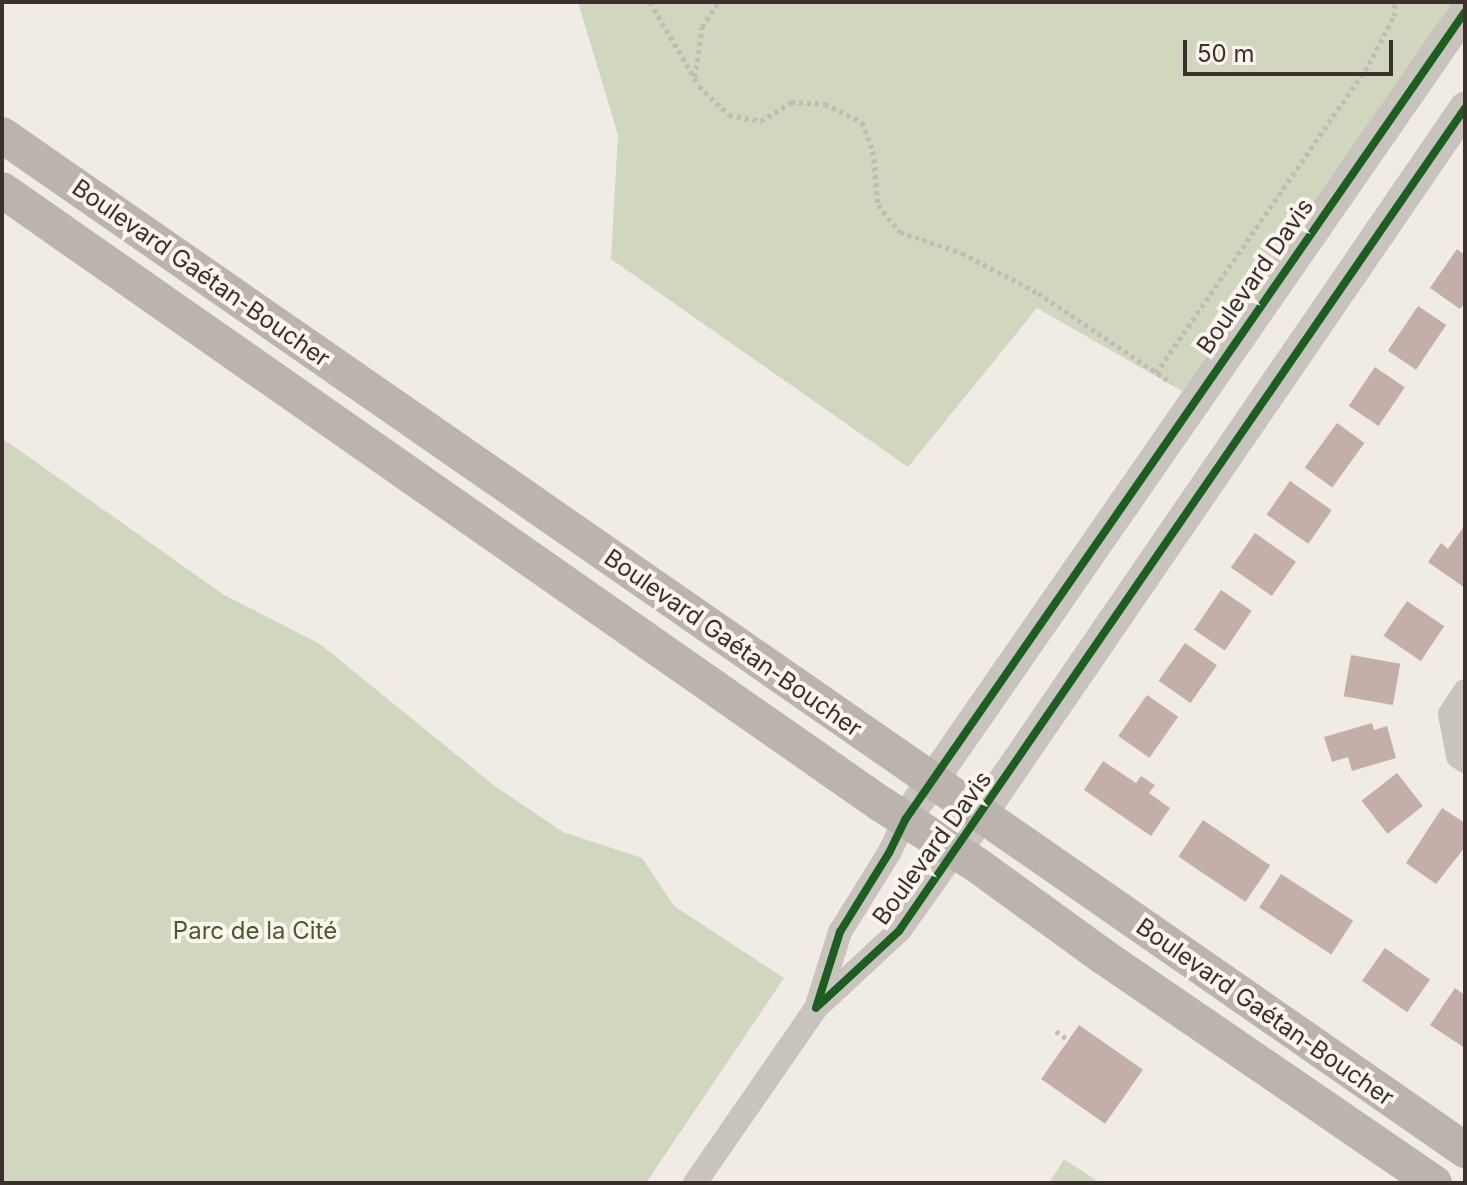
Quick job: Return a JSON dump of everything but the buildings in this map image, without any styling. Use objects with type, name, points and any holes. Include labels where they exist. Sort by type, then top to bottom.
[{"type":"main road","name":"Boulevard Gaétan-Boucher","points":[[2,135],[1465,1150]]},
{"type":"main road","name":"Boulevard Gaétan-Boucher","points":[[2,190],[905,820],[956,851],[1434,1183]]},
{"type":"street","name":"Boulevard Davis","points":[[816,1008],[840,932],[889,853],[905,820],[1194,398],[1465,12]]},
{"type":"street","name":"Boulevard Davis","points":[[695,1183],[816,1008],[899,931],[982,815],[1465,108]]},
{"type":"street","points":[[1465,691],[1450,714],[1458,756],[1465,761]]},
{"type":"path","points":[[650,2],[695,78],[729,115],[761,121],[791,102],[825,104],[862,122],[873,151],[878,205],[900,232],[962,253],[1038,293],[1194,398]]},
{"type":"path","points":[[695,78],[702,27],[719,2]]},
{"type":"path","points":[[1156,373],[1369,64],[1394,16],[1395,2]]},
{"type":"path","points":[[1056,1031],[1069,1040]]},
{"type":"green space","points":[[578,2],[1465,2],[1194,398],[1037,308],[908,467],[611,259],[618,135]]},
{"type":"green space","name":"Parc de la Cité","points":[[2,438],[224,595],[320,644],[496,787],[563,832],[642,858],[674,906],[784,978],[646,1183],[2,1183]]},
{"type":"green space","points":[[1064,1159],[1100,1183],[1049,1183]]},
{"type":"cycle path","points":[[816,1008],[840,932],[889,853],[905,820],[1465,12]]},
{"type":"cycle path","points":[[819,1005],[899,931],[1465,108]]}]
